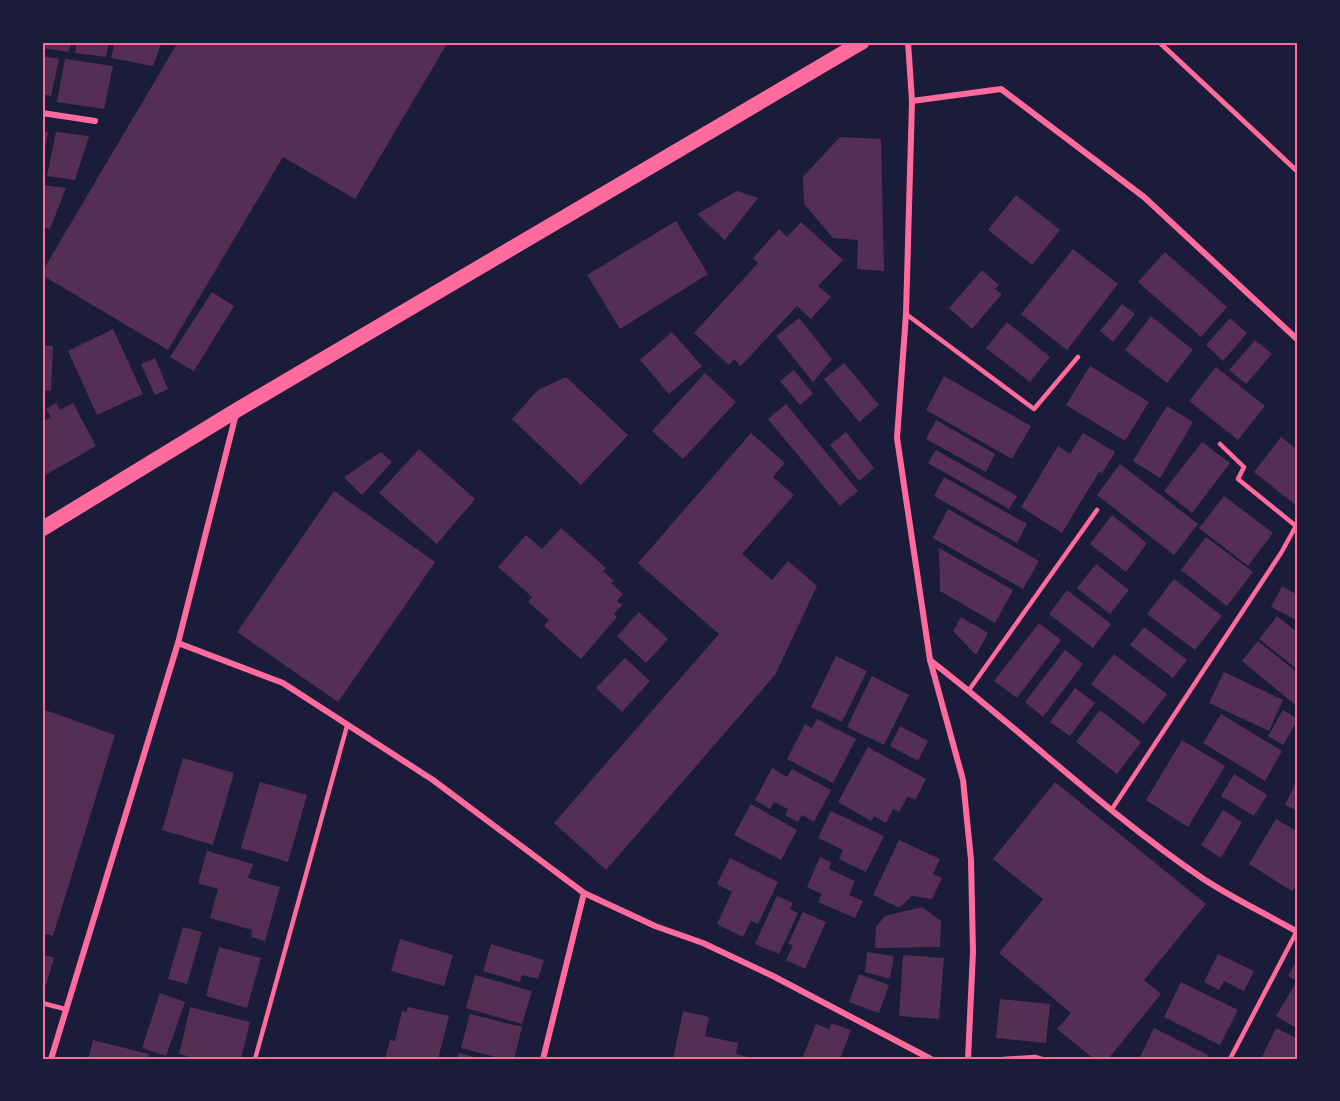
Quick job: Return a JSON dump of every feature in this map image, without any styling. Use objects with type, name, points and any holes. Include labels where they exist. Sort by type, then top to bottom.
[{"type":"main road","points":[[42,529],[237,410],[862,42]]},
{"type":"street","points":[[908,42],[912,101],[906,314],[897,438],[930,660],[963,780],[971,860],[973,952],[968,1059]]},
{"type":"street","points":[[1159,42],[1298,172]]},
{"type":"street","points":[[912,101],[1001,89],[1144,196],[1298,340]]},
{"type":"street","points":[[42,113],[95,121]]},
{"type":"street","points":[[51,1059],[178,643],[237,410]]},
{"type":"street","points":[[178,643],[283,683],[433,780],[584,893],[655,926],[703,943],[773,976],[931,1059]]},
{"type":"street","points":[[930,660],[1112,809],[1203,878],[1298,930]]},
{"type":"street","points":[[543,1059],[584,893]]},
{"type":"lane","points":[[906,314],[1034,409],[1078,357]]},
{"type":"lane","points":[[1112,809],[1281,553],[1296,526],[1238,479],[1244,467],[1220,444]]},
{"type":"lane","points":[[969,690],[1097,510]]},
{"type":"lane","points":[[255,1059],[347,726]]},
{"type":"lane","points":[[1230,1059],[1298,930]]},
{"type":"lane","points":[[42,1003],[65,1009]]},
{"type":"lane","points":[[1003,1059],[1035,1057],[1042,1059]]},
{"type":"building","points":[[42,42],[71,42],[69,52],[42,48]]},
{"type":"building","points":[[77,42],[109,42],[106,57],[75,53]]},
{"type":"building","points":[[115,42],[162,42],[153,66],[111,58]]},
{"type":"building","points":[[178,42],[448,42],[355,199],[283,157],[168,350],[42,275],[42,272]]},
{"type":"building","points":[[42,56],[59,59],[51,96],[42,94]]},
{"type":"building","points":[[65,59],[113,66],[104,109],[57,102]]},
{"type":"building","points":[[42,131],[48,132],[43,158],[42,158]]},
{"type":"building","points":[[56,132],[89,136],[75,180],[47,176]]},
{"type":"building","points":[[840,137],[881,139],[884,271],[857,269],[858,240],[833,238],[804,204],[803,177]]},
{"type":"building","points":[[42,185],[66,188],[50,229],[42,227]]},
{"type":"building","points":[[737,191],[758,198],[725,240],[697,214]]},
{"type":"building","points":[[1016,195],[1060,230],[1032,265],[988,230]]},
{"type":"building","points":[[676,221],[708,274],[620,329],[587,275]]},
{"type":"building","points":[[801,222],[843,260],[818,286],[831,297],[811,319],[797,306],[741,366],[734,359],[729,365],[694,333],[758,263],[753,258],[779,229],[787,237]]},
{"type":"building","points":[[1073,249],[1118,284],[1067,350],[1021,314]]},
{"type":"building","points":[[1165,252],[1227,307],[1201,337],[1138,282]]},
{"type":"building","points":[[982,270],[999,285],[995,289],[1002,294],[972,329],[949,308]]},
{"type":"building","points":[[212,292],[234,306],[194,371],[170,357]]},
{"type":"building","points":[[1122,304],[1135,314],[1113,342],[1100,331]]},
{"type":"building","points":[[1151,316],[1193,350],[1167,383],[1125,350]]},
{"type":"building","points":[[799,318],[832,359],[813,382],[776,336]]},
{"type":"building","points":[[1230,318],[1247,333],[1223,361],[1206,345]]},
{"type":"building","points":[[1007,322],[1050,357],[1030,382],[986,348]]},
{"type":"building","points":[[113,329],[143,394],[97,415],[68,351]]},
{"type":"building","points":[[672,332],[702,366],[669,394],[640,360]]},
{"type":"building","points":[[1255,340],[1272,354],[1246,384],[1229,370]]},
{"type":"building","points":[[42,346],[53,346],[51,391],[42,390]]},
{"type":"building","points":[[155,358],[168,389],[155,395],[141,364]]},
{"type":"building","points":[[844,363],[879,405],[859,422],[824,379]]},
{"type":"building","points":[[1090,366],[1149,402],[1125,441],[1066,405]]},
{"type":"building","points":[[1216,367],[1265,406],[1238,440],[1189,401]]},
{"type":"building","points":[[794,370],[813,394],[800,405],[780,381]]},
{"type":"building","points":[[705,373],[736,402],[683,459],[652,431]]},
{"type":"building","points":[[944,376],[1031,426],[1012,459],[926,410]]},
{"type":"building","points":[[566,377],[628,435],[581,485],[512,419],[538,390]]},
{"type":"building","points":[[56,403],[60,410],[73,403],[96,446],[42,477],[42,422],[51,417],[46,409]]},
{"type":"building","points":[[786,404],[858,491],[840,506],[768,419]]},
{"type":"building","points":[[1167,406],[1193,422],[1160,478],[1133,461]]},
{"type":"building","points":[[936,420],[995,454],[986,472],[926,439]]},
{"type":"building","points":[[846,432],[874,468],[859,481],[830,445]]},
{"type":"building","points":[[751,433],[785,463],[773,477],[794,495],[742,554],[772,580],[788,561],[817,586],[775,675],[606,870],[554,823],[719,634],[638,563]]},
{"type":"building","points":[[1083,433],[1115,452],[1102,473],[1099,472],[1062,533],[1021,507],[1058,446],[1070,454]]},
{"type":"building","points":[[1281,437],[1298,450],[1297,506],[1254,472]]},
{"type":"building","points":[[1202,442],[1230,463],[1192,513],[1164,491]]},
{"type":"building","points":[[419,449],[475,499],[437,544],[379,493]]},
{"type":"building","points":[[936,450],[1017,496],[1009,509],[928,463]]},
{"type":"building","points":[[381,452],[392,462],[362,495],[344,477]]},
{"type":"building","points":[[1120,464],[1198,524],[1174,555],[1097,495]]},
{"type":"building","points":[[944,477],[1027,524],[1017,543],[934,496]]},
{"type":"building","points":[[334,491],[435,562],[338,702],[237,632]]},
{"type":"building","points":[[1224,496],[1273,533],[1248,566],[1199,528]]},
{"type":"building","points":[[948,509],[1039,561],[1023,589],[933,538]]},
{"type":"building","points":[[1112,515],[1147,543],[1126,572],[1090,544]]},
{"type":"building","points":[[561,528],[606,568],[603,571],[614,581],[611,583],[623,594],[617,601],[622,605],[614,614],[617,617],[581,659],[544,626],[549,620],[528,602],[532,597],[498,567],[526,535],[542,549]]},
{"type":"building","points":[[1206,537],[1253,572],[1227,606],[1181,570]]},
{"type":"building","points":[[939,548],[1013,590],[995,623],[940,591]]},
{"type":"building","points":[[1096,564],[1129,590],[1110,614],[1077,588]]},
{"type":"building","points":[[1174,579],[1222,616],[1195,650],[1147,614]]},
{"type":"building","points":[[1282,586],[1298,595],[1298,621],[1271,607]]},
{"type":"building","points":[[1067,590],[1111,624],[1093,648],[1049,614]]},
{"type":"building","points":[[639,612],[668,639],[646,663],[617,636]]},
{"type":"building","points":[[1277,616],[1298,633],[1298,670],[1259,639]]},
{"type":"building","points":[[961,617],[988,633],[976,655],[953,631]]},
{"type":"building","points":[[1039,623],[1061,640],[1017,698],[994,681]]},
{"type":"building","points":[[1144,627],[1187,660],[1173,678],[1130,645]]},
{"type":"building","points":[[1258,641],[1298,673],[1298,707],[1242,661]]},
{"type":"building","points":[[1065,650],[1083,664],[1043,717],[1025,702]]},
{"type":"building","points":[[1114,654],[1167,694],[1144,724],[1091,684]]},
{"type":"building","points":[[836,656],[867,671],[842,722],[811,707]]},
{"type":"building","points":[[625,658],[650,681],[622,712],[596,688]]},
{"type":"building","points":[[1224,672],[1283,700],[1269,731],[1209,703]]},
{"type":"building","points":[[872,676],[909,695],[884,745],[847,727]]},
{"type":"building","points":[[1075,688],[1095,703],[1070,736],[1050,722]]},
{"type":"building","points":[[42,704],[45,710],[115,735],[53,936],[42,933]]},
{"type":"building","points":[[1100,710],[1141,742],[1117,774],[1076,742]]},
{"type":"building","points":[[1283,710],[1298,719],[1283,745],[1268,736]]},
{"type":"building","points":[[1221,714],[1282,751],[1265,781],[1203,743]]},
{"type":"building","points":[[817,719],[856,739],[833,783],[787,759],[805,724],[812,728]]},
{"type":"building","points":[[900,726],[928,741],[918,761],[890,746]]},
{"type":"building","points":[[1182,740],[1225,766],[1188,827],[1146,800]]},
{"type":"building","points":[[868,747],[926,779],[915,800],[908,796],[899,812],[893,809],[886,823],[874,816],[871,821],[838,802]]},
{"type":"building","points":[[183,758],[234,773],[213,845],[162,830]]},
{"type":"building","points":[[772,768],[787,777],[792,769],[831,790],[814,822],[802,815],[798,822],[785,815],[788,809],[774,802],[770,809],[755,800]]},
{"type":"building","points":[[1234,774],[1267,795],[1254,816],[1221,796]]},
{"type":"building","points":[[1298,778],[1298,811],[1285,805]]},
{"type":"building","points":[[260,782],[307,795],[288,862],[241,848]]},
{"type":"building","points":[[1055,782],[1206,904],[1144,980],[1161,994],[1108,1059],[1094,1059],[1057,1029],[1071,1013],[999,953],[1043,899],[993,859]]},
{"type":"building","points":[[751,804],[797,830],[781,860],[734,835]]},
{"type":"building","points":[[1223,810],[1242,822],[1221,858],[1201,845]]},
{"type":"building","points":[[831,811],[884,836],[866,872],[839,859],[843,850],[818,838]]},
{"type":"building","points":[[1276,819],[1298,832],[1298,882],[1292,891],[1249,864]]},
{"type":"building","points":[[899,840],[940,859],[933,874],[942,878],[932,899],[912,896],[899,908],[873,895]]},
{"type":"building","points":[[207,851],[253,864],[248,878],[280,887],[265,941],[251,937],[252,930],[210,918],[218,889],[198,883]]},
{"type":"building","points":[[820,857],[831,862],[829,869],[855,881],[849,895],[863,901],[855,918],[818,902],[822,894],[807,887]]},
{"type":"building","points":[[730,858],[778,882],[758,924],[751,921],[743,937],[717,924],[732,892],[717,884]]},
{"type":"building","points":[[777,896],[793,903],[790,909],[798,913],[779,954],[755,944]]},
{"type":"building","points":[[922,907],[941,921],[940,947],[875,948],[876,927],[885,916]]},
{"type":"building","points":[[803,912],[826,922],[805,969],[786,960],[793,945],[788,944]]},
{"type":"building","points":[[183,927],[202,932],[187,984],[168,979]]},
{"type":"building","points":[[400,939],[453,955],[444,986],[391,971]]},
{"type":"building","points":[[491,944],[544,960],[538,979],[522,975],[520,982],[483,971]]},
{"type":"building","points":[[219,947],[261,958],[247,1008],[206,996]]},
{"type":"building","points":[[867,952],[894,956],[890,979],[865,972]]},
{"type":"building","points":[[42,954],[54,958],[46,985],[42,984]]},
{"type":"building","points":[[1218,954],[1254,971],[1244,991],[1224,981],[1219,990],[1204,982]]},
{"type":"building","points":[[903,955],[944,958],[939,1019],[899,1016]]},
{"type":"building","points":[[1298,958],[1298,1029],[1276,1016],[1297,981],[1288,976]]},
{"type":"building","points":[[859,974],[889,985],[879,1013],[849,1002]]},
{"type":"building","points":[[475,975],[532,991],[522,1024],[466,1008]]},
{"type":"building","points":[[1181,982],[1238,1010],[1220,1045],[1164,1017]]},
{"type":"building","points":[[160,993],[185,1002],[166,1056],[142,1048]]},
{"type":"building","points":[[1000,999],[1050,1004],[1046,1043],[996,1038]]},
{"type":"building","points":[[190,1007],[250,1022],[241,1059],[199,1059],[179,1054]]},
{"type":"building","points":[[408,1007],[449,1016],[438,1059],[385,1059],[390,1040],[395,1041],[402,1011],[407,1012]]},
{"type":"building","points":[[683,1011],[709,1017],[705,1036],[738,1043],[736,1054],[756,1059],[673,1059]]},
{"type":"building","points":[[470,1014],[522,1027],[514,1059],[503,1059],[461,1048]]},
{"type":"building","points":[[831,1023],[851,1030],[840,1059],[802,1059],[816,1024],[829,1029]]},
{"type":"building","points":[[1154,1028],[1208,1055],[1206,1059],[1139,1059]]},
{"type":"building","points":[[1276,1028],[1298,1039],[1298,1059],[1261,1059]]},
{"type":"building","points":[[93,1040],[149,1054],[147,1059],[88,1059]]},
{"type":"building","points":[[459,1053],[478,1058],[478,1059],[457,1059]]}]
